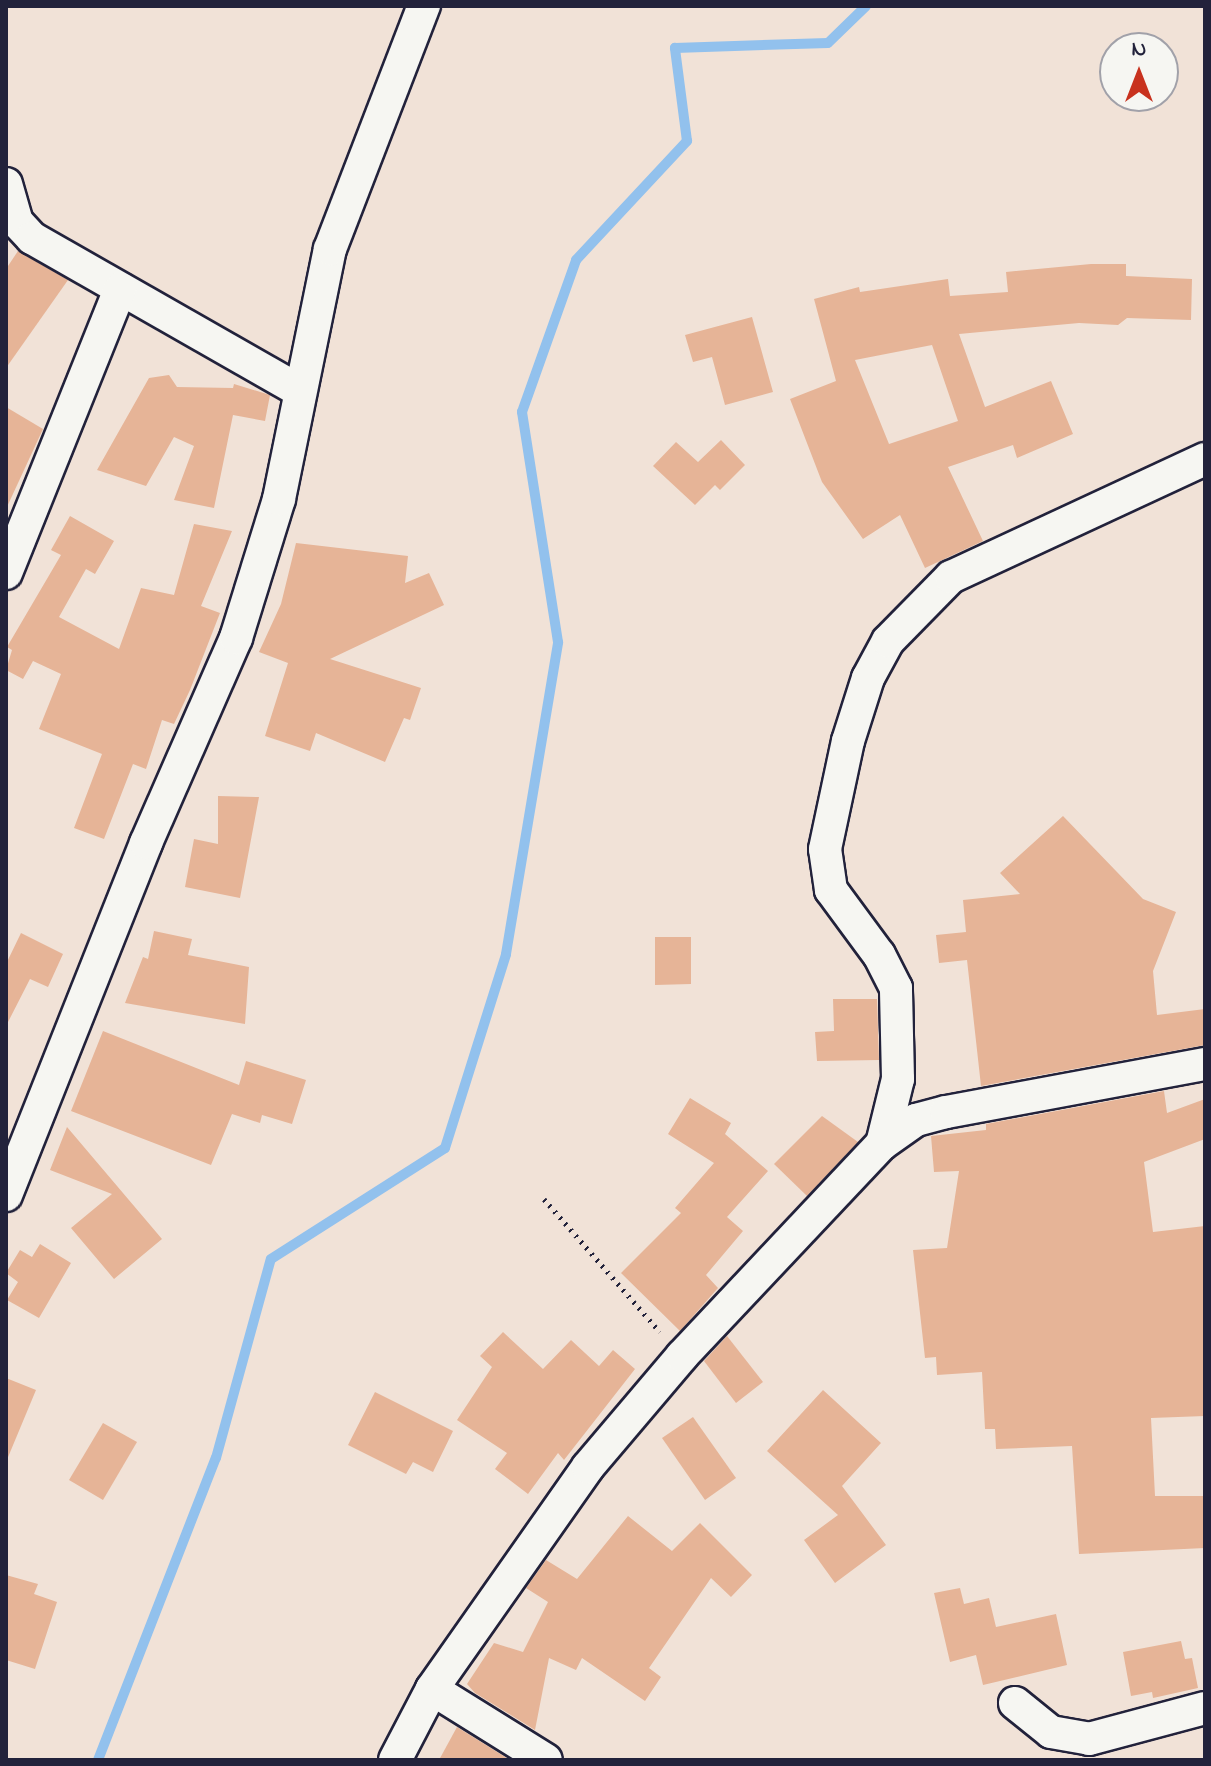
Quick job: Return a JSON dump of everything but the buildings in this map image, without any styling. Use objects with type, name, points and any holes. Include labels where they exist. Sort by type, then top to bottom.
[{"type":"street","points":[[6,1195],[146,843],[236,638],[279,499],[330,249],[424,6]]},
{"type":"street","points":[[6,184],[22,231],[299,390]]},
{"type":"street","points":[[6,573],[120,289]]},
{"type":"street","points":[[882,1144],[898,1079],[896,988],[879,955],[831,890],[825,849],[848,741],[868,678],[888,641],[951,577],[1205,459]]},
{"type":"street","points":[[395,1760],[432,1689],[588,1467],[682,1356],[882,1144],[916,1120],[946,1112],[1205,1064]]},
{"type":"street","points":[[432,1689],[546,1760]]},
{"type":"street","points":[[1015,1703],[1051,1732],[1089,1739],[1205,1708]]},
{"type":"path","points":[[544,1199],[682,1356]]},
{"type":"waterway","points":[[98,1760],[216,1458],[271,1259],[445,1148],[506,954],[558,642],[522,412],[576,260],[687,141],[675,48],[828,43],[866,6]]}]
